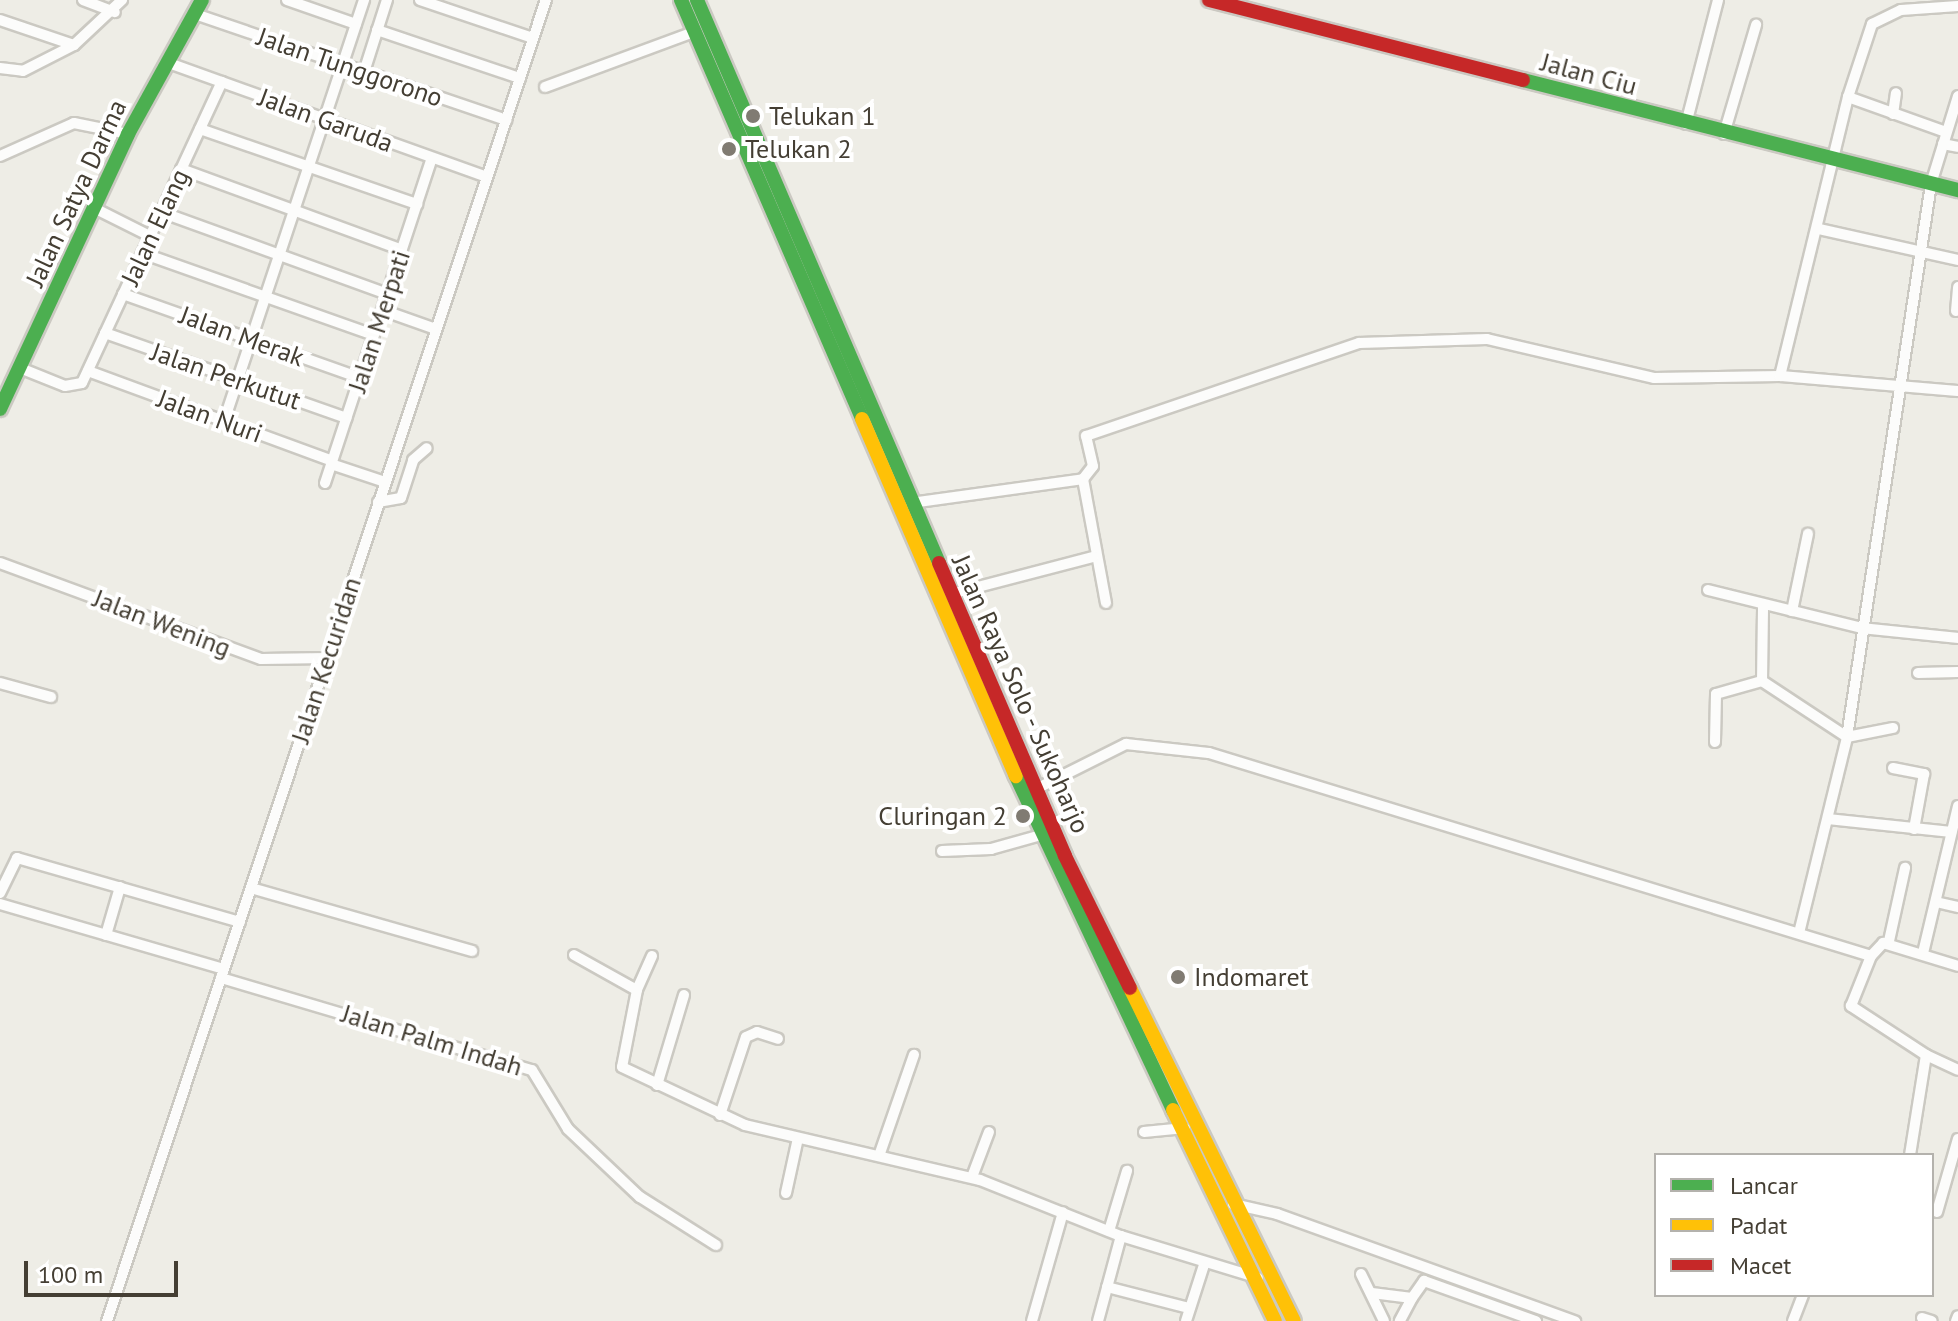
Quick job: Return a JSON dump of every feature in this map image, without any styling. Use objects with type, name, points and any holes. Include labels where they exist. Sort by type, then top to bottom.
[{"type":"main road","points":[[681,0],[694,32],[720,77]]},
{"type":"main road","points":[[697,0],[720,77]]},
{"type":"main road","name":"Jalan Ciu","points":[[1209,0],[1724,134],[1958,190]]},
{"type":"main road","name":"Jalan Satya Darma","points":[[0,409],[96,209],[128,134],[198,7]]},
{"type":"main road","name":"Jalan Raya Solo - Sukoharjo","points":[[720,77],[759,145],[951,594],[992,707]]},
{"type":"main road","name":"Jalan Raya Solo - Sukoharjo","points":[[720,77],[744,151],[992,707],[1041,835],[1187,1128],[1275,1321]]},
{"type":"main road","points":[[744,151],[759,145]]},
{"type":"main road","name":"Jalan Raya Solo - Sukoharjo","points":[[1007,744],[1036,789],[1240,1203],[1294,1321]]},
{"type":"street","points":[[83,0],[115,12]]},
{"type":"street","points":[[0,68],[23,71],[74,45],[115,12],[122,0]]},
{"type":"street","points":[[287,0],[356,24]]},
{"type":"street","points":[[224,421],[364,0]]},
{"type":"street","points":[[364,72],[387,0]]},
{"type":"street","points":[[420,0],[533,38]]},
{"type":"street","name":"Jalan Kecuridan","points":[[107,1321],[546,0]]},
{"type":"street","points":[[1686,124],[1718,0]]},
{"type":"street","points":[[1780,376],[1837,162],[1848,97],[1872,24],[1901,5],[1958,6]]},
{"type":"street","name":"Jalan Tunggorono","points":[[198,7],[342,65],[506,120]]},
{"type":"street","points":[[0,20],[74,45]]},
{"type":"street","points":[[1724,134],[1756,25]]},
{"type":"street","points":[[377,30],[520,78]]},
{"type":"street","points":[[545,87],[694,32]]},
{"type":"street","name":"Jalan Garuda","points":[[166,62],[487,177]]},
{"type":"street","name":"Jalan Elang","points":[[88,371],[222,82]]},
{"type":"street","points":[[1893,114],[1896,93]]},
{"type":"street","points":[[1799,933],[1847,737],[1861,628],[1883,519],[1899,388],[1931,184],[1958,96]]},
{"type":"street","points":[[1848,97],[1893,114],[1958,147]]},
{"type":"street","points":[[0,156],[74,123],[90,121],[128,134]]},
{"type":"street","points":[[200,129],[417,204]]},
{"type":"street","name":"Jalan Merpati","points":[[325,483],[432,158]]},
{"type":"street","points":[[181,169],[402,250]]},
{"type":"street","points":[[96,209],[150,236]]},
{"type":"street","points":[[161,212],[387,294]]},
{"type":"street","points":[[1819,229],[1958,260]]},
{"type":"street","points":[[142,253],[374,335]]},
{"type":"street","points":[[1956,311],[1958,287]]},
{"type":"street","name":"Jalan Merak","points":[[123,294],[360,378]]},
{"type":"street","points":[[382,310],[436,329]]},
{"type":"street","name":"Jalan Perkutut","points":[[105,333],[346,418]]},
{"type":"street","points":[[911,503],[1083,479],[1093,466],[1086,436],[1359,343],[1487,339],[1654,378],[1780,376],[1958,391]]},
{"type":"street","points":[[20,368],[69,387],[78,386],[88,371]]},
{"type":"street","name":"Jalan Nuri","points":[[88,371],[385,482]]},
{"type":"street","points":[[378,502],[401,498],[413,460],[427,448]]},
{"type":"street","points":[[1083,479],[1093,557],[1106,603]]},
{"type":"street","points":[[1792,611],[1808,534]]},
{"type":"street","points":[[951,594],[1093,557]]},
{"type":"street","name":"Jalan Wening","points":[[0,563],[261,659],[328,658]]},
{"type":"street","points":[[1708,590],[1861,628],[1958,638]]},
{"type":"street","points":[[1762,681],[1763,606]]},
{"type":"street","points":[[1918,673],[1958,672]]},
{"type":"street","points":[[1715,742],[1716,694],[1762,681],[1847,737],[1893,728]]},
{"type":"street","points":[[0,683],[51,697]]},
{"type":"street","points":[[1036,789],[1126,744],[1209,753],[1871,956]]},
{"type":"street","points":[[1893,768],[1924,774],[1914,829]]},
{"type":"street","points":[[1923,953],[1958,806]]},
{"type":"street","points":[[1828,819],[1951,832]]},
{"type":"street","points":[[942,851],[991,849],[1041,835]]},
{"type":"street","points":[[0,893],[17,858],[240,922]]},
{"type":"street","points":[[1905,868],[1889,941],[1871,956],[1851,1010],[1926,1055],[1958,1070]]},
{"type":"street","points":[[106,935],[120,887]]},
{"type":"street","points":[[251,888],[472,951]]},
{"type":"street","points":[[1936,902],[1958,907]]},
{"type":"street","name":"Jalan Palm Indah","points":[[0,904],[532,1070],[568,1129],[640,1197],[716,1245]]},
{"type":"street","points":[[1889,941],[1958,966]]},
{"type":"street","points":[[574,955],[637,990]]},
{"type":"street","points":[[652,956],[637,990],[620,1063],[657,1085],[720,1115],[798,1138],[880,1153],[972,1177],[1204,1265],[1255,1278],[1272,1275]]},
{"type":"street","points":[[657,1085],[684,995]]},
{"type":"street","points":[[720,1115],[746,1037],[757,1032],[778,1039]]},
{"type":"street","points":[[880,1153],[914,1055]]},
{"type":"street","points":[[1910,1153],[1926,1055]]},
{"type":"street","points":[[1144,1132],[1187,1128]]},
{"type":"street","points":[[972,1177],[989,1132]]},
{"type":"street","points":[[786,1193],[798,1138]]},
{"type":"street","points":[[1937,1212],[1958,1139]]},
{"type":"street","points":[[1109,1231],[1127,1171]]},
{"type":"street","points":[[1222,1205],[1240,1203],[1575,1321]]},
{"type":"street","points":[[1032,1321],[1063,1212]]},
{"type":"street","points":[[1098,1321],[1121,1236]]},
{"type":"street","points":[[1186,1321],[1204,1265]]},
{"type":"street","points":[[1361,1274],[1384,1321]]},
{"type":"street","points":[[1400,1321],[1424,1281],[1536,1321]]},
{"type":"street","points":[[1107,1287],[1189,1308]]},
{"type":"street","points":[[1372,1293],[1412,1298]]},
{"type":"street","points":[[1793,1321],[1802,1297]]},
{"type":"traffic: fast","points":[[0,409],[128,134],[202,0]]},
{"type":"traffic: fast","points":[[681,0],[862,419]]},
{"type":"traffic: fast","points":[[697,0],[939,563]]},
{"type":"traffic: fast","points":[[1523,80],[1958,190]]},
{"type":"traffic: fast","points":[[1016,776],[1173,1110]]},
{"type":"traffic: slow","points":[[862,419],[1016,776]]},
{"type":"traffic: slow","points":[[1130,988],[1294,1321]]},
{"type":"traffic: slow","points":[[1173,1110],[1275,1321]]},
{"type":"traffic: jam","points":[[1209,0],[1523,80]]},
{"type":"traffic: jam","points":[[939,563],[1065,856],[1130,988]]},
{"type":"place","name":"Telukan 1","points":[[753,116]]},
{"type":"place","name":"Telukan 2","points":[[729,149]]},
{"type":"place","name":"Cluringan 2","points":[[1023,816]]},
{"type":"place","name":"Indomaret","points":[[1178,977]]}]
